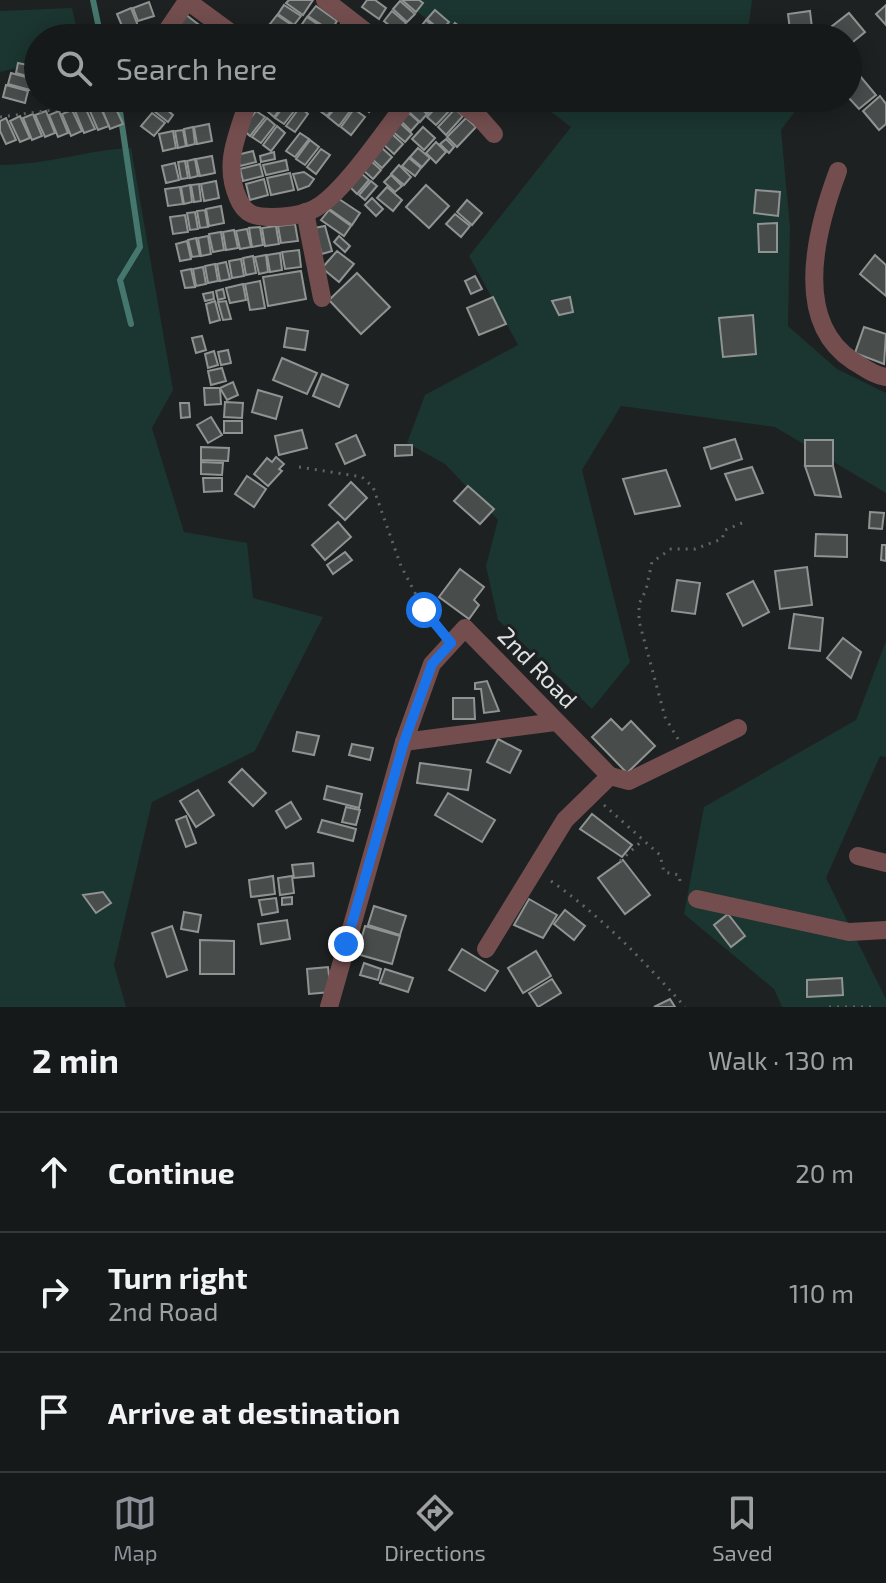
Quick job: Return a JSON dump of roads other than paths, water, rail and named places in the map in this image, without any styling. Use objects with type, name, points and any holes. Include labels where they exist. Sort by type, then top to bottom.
[{"type":"street","points":[[171,24],[186,0],[219,24]]},
{"type":"street","points":[[325,0],[356,24]]},
{"type":"street","points":[[244,112],[230,156],[230,172],[242,208],[249,214],[263,217],[284,217],[320,205],[350,174],[399,112]]},
{"type":"street","points":[[472,112],[494,134]]},
{"type":"street","points":[[838,171],[822,213],[816,240],[816,295],[825,327],[837,347],[873,373],[886,377]]},
{"type":"street","points":[[305,212],[322,298]]},
{"type":"street","name":"2nd Road","points":[[404,742],[432,664],[465,628],[610,776]]},
{"type":"street","points":[[329,1007],[404,742],[555,722]]},
{"type":"street","points":[[486,949],[565,820],[610,776],[629,781],[738,728]]},
{"type":"street","points":[[858,856],[886,863]]},
{"type":"street","points":[[697,899],[849,932],[886,930]]},
{"type":"waterway","points":[[93,0],[98,24]]},
{"type":"waterway","points":[[120,112],[140,247],[120,280],[131,324]]}]
